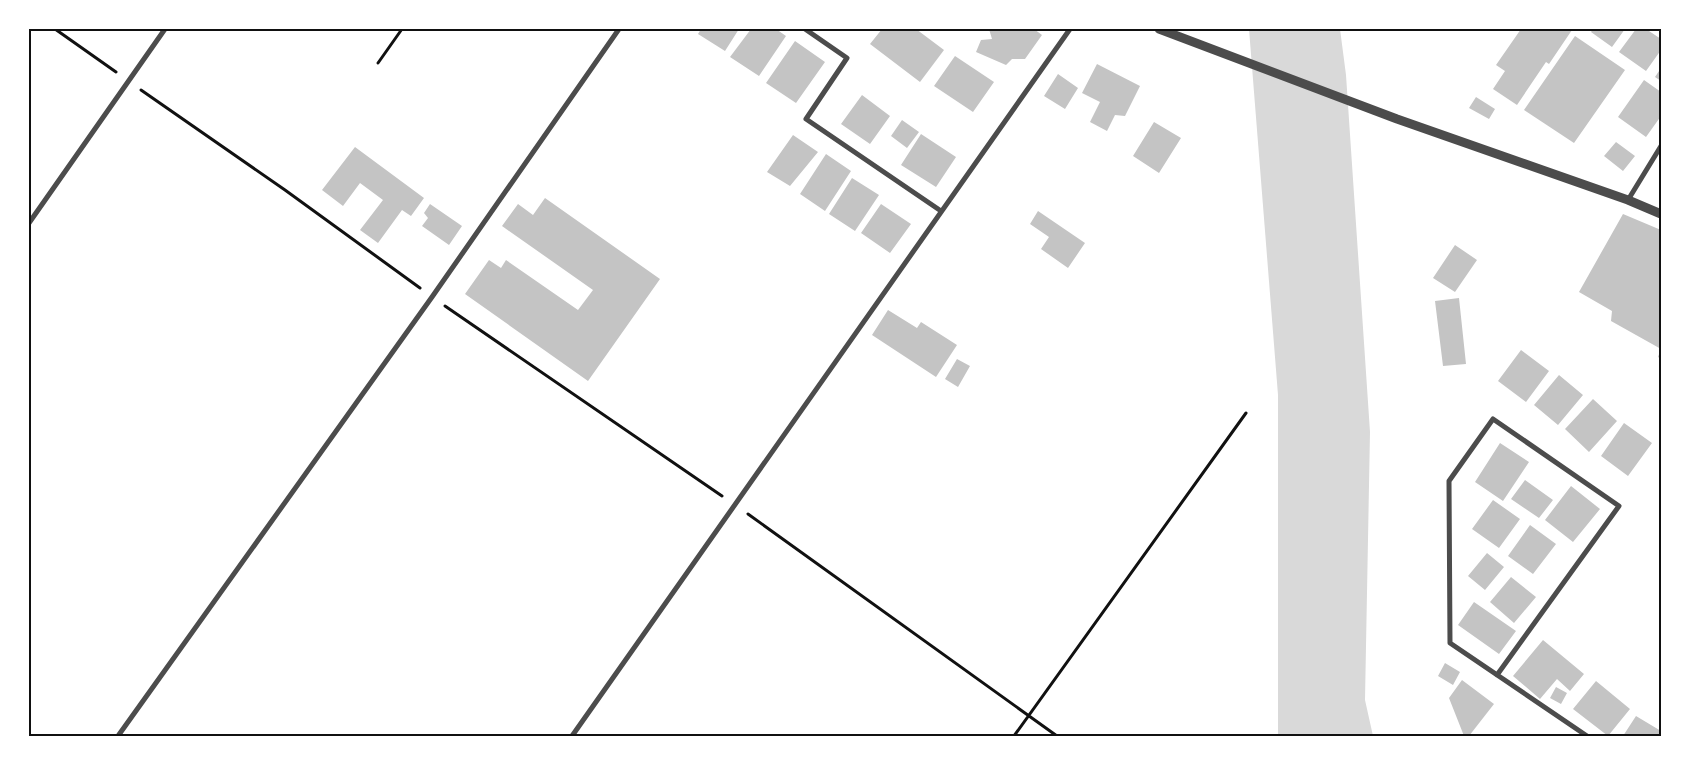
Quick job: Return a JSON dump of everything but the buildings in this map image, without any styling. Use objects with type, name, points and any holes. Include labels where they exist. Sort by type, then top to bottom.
[{"type":"street","points":[[29,223],[165,29]]},
{"type":"street","points":[[118,736],[432,297],[619,29]]},
{"type":"street","points":[[805,29],[847,58],[806,119],[941,211]]},
{"type":"street","points":[[572,736],[1070,29]]},
{"type":"street","points":[[1163,31],[1397,119],[1628,200],[1661,214]]},
{"type":"street","points":[[1628,200],[1661,146]]},
{"type":"street","points":[[1497,675],[1619,506],[1493,418],[1449,481],[1450,643],[1497,675],[1587,736]]},
{"type":"path","points":[[55,29],[285,190],[432,297],[734,504],[1058,736]]},
{"type":"path","points":[[378,62],[402,29]]},
{"type":"path","points":[[1014,736],[1246,413]]},
{"type":"shaded area","points":[[1249,29],[1340,29],[1346,75],[1370,432],[1365,700],[1373,736],[1278,736],[1278,395]]}]
